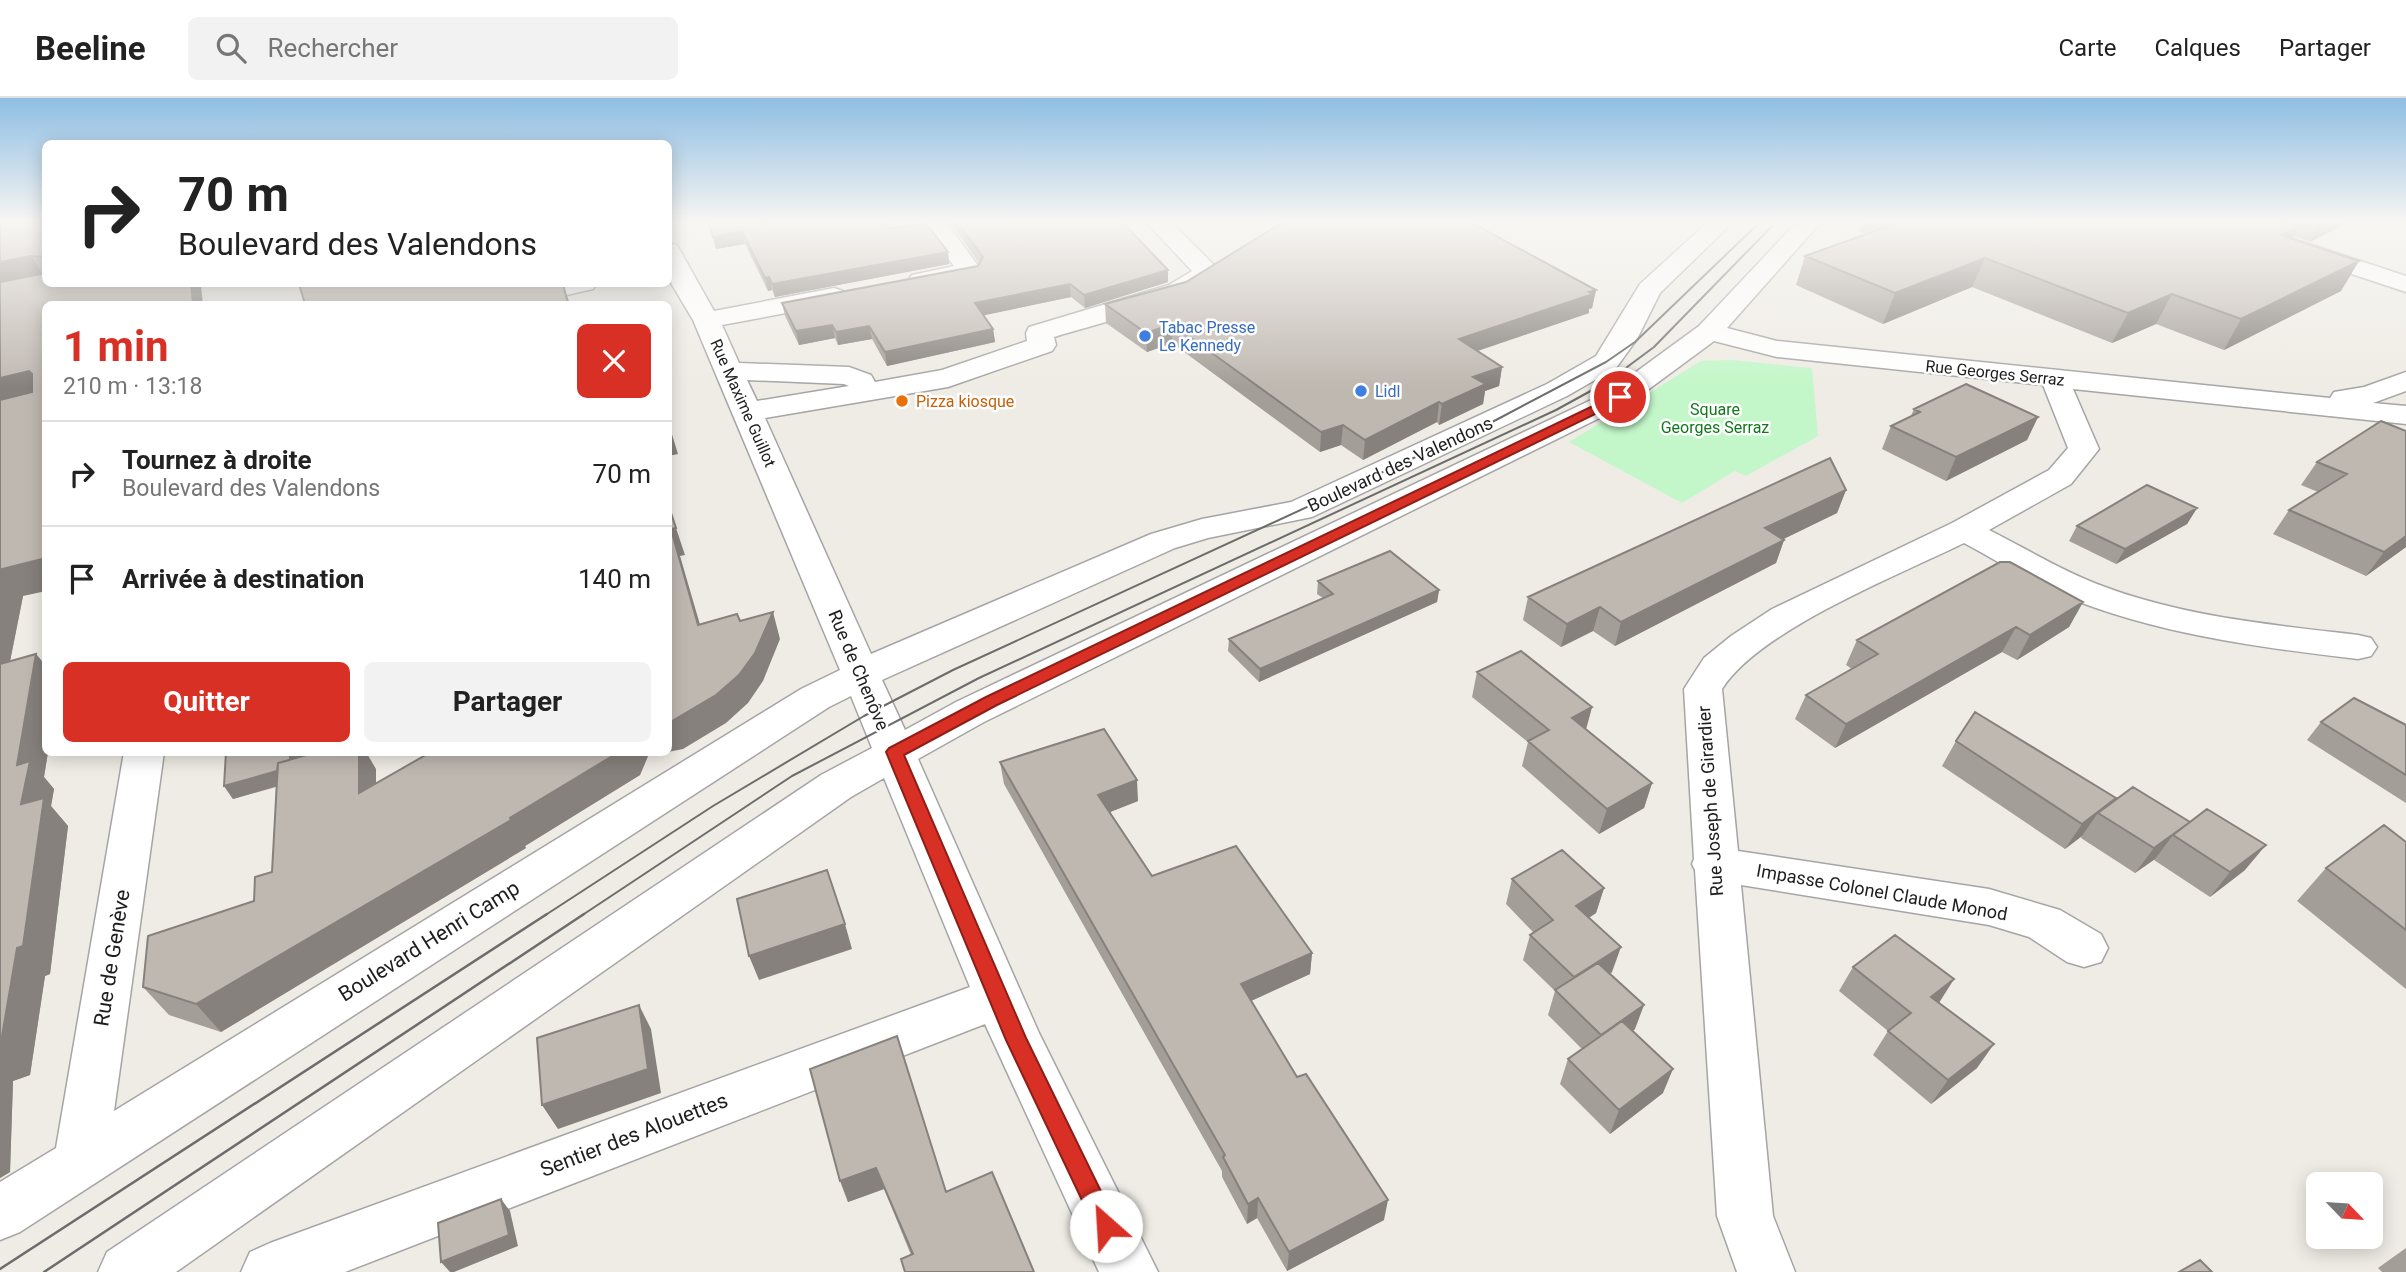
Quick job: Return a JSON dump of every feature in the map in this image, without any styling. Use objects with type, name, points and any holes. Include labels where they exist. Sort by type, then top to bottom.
[{"type":"street","name":"Rue Maxime Guillot","points":[[680,277],[706,320],[781,487]]},
{"type":"street","points":[[891,285],[937,277]]},
{"type":"street","points":[[747,412],[948,378],[1042,345],[1040,333],[1178,290],[1201,277]]},
{"type":"street","name":"Boulevard des Valendons","points":[[861,674],[1163,541],[1226,523],[1300,510],[1558,390],[1606,362],[1623,339],[1651,287],[1662,277]]},
{"type":"street","name":"Boulevard des Valendons","points":[[895,752],[992,701],[1620,397],[1709,332],[1760,277]]},
{"type":"street","points":[[2384,277],[2406,284]]},
{"type":"street","points":[[508,301],[571,287]]},
{"type":"street","name":"Rue Maxime Guillot","points":[[706,320],[864,290]]},
{"type":"street","name":"Rue Georges Serraz","points":[[1709,332],[1777,349],[2406,415]]},
{"type":"street","points":[[729,371],[849,376],[882,390]]},
{"type":"street","name":"Rue Joseph de Girardier","points":[[1766,1272],[1745,1216],[1714,864],[1703,689],[1717,667],[1744,643],[1785,617],[1964,530],[2060,477],[2084,449],[2055,380]]},
{"type":"street","name":"Rue Georges Serraz","points":[[2283,403],[2369,395],[2400,384]]},
{"type":"street","name":"Rue de Chenôve","points":[[781,487],[998,998],[1129,1272]]},
{"type":"street","points":[[1964,530],[2089,594],[2147,614],[2208,629],[2358,647]]},
{"type":"street","name":"Boulevard Henri Camp","points":[[0,1213],[772,724],[861,674]]},
{"type":"street","points":[[127,1272],[781,822],[895,752]]},
{"type":"street","name":"Rue de Genève","points":[[80,1163],[143,756]]},
{"type":"street","name":"Impasse Colonel Claude Monod","points":[[1714,864],[1989,907],[2044,922],[2084,948]]},
{"type":"street","name":"Sentier des Alouettes","points":[[270,1272],[998,998]]},
{"type":"green space","name":"Square Georges Serraz","points":[[1731,360],[1812,368],[1818,436],[1746,476],[1735,471],[1682,503],[1569,442],[1701,361]]},
{"type":"building","points":[[42,277],[42,287],[191,287],[193,301],[42,301],[42,559],[2,569],[0,578],[0,400],[32,392],[32,374],[29,371],[0,378],[0,282]]},
{"type":"building","points":[[764,277],[812,277],[772,284],[769,277]]},
{"type":"building","points":[[921,277],[1145,277],[1084,295],[1070,284],[975,303],[993,329],[885,352],[869,326],[836,332],[832,325],[796,331],[782,303]]},
{"type":"building","points":[[1194,277],[1572,277],[1596,290],[1589,292],[1593,294],[1459,339],[1502,367],[1473,377],[1486,384],[1442,404],[1439,402],[1365,440],[1343,425],[1321,432],[1172,324],[1146,333],[1105,304],[1186,282]]},
{"type":"building","points":[[1856,277],[1937,277],[1895,293]]},
{"type":"building","points":[[2034,277],[2327,277],[2241,319],[2172,294],[2128,313]]},
{"type":"building","points":[[300,287],[564,287],[567,301],[304,301]]},
{"type":"building","points":[[1966,384],[2038,417],[1956,457],[1891,426],[1920,412],[1914,409]]},
{"type":"building","points":[[2381,421],[2406,431],[2406,536],[2384,552],[2289,510],[2347,474],[2317,462]]},
{"type":"building","points":[[1830,458],[1846,490],[1765,528],[1784,540],[1621,622],[1600,607],[1567,624],[1528,597]]},
{"type":"building","points":[[2147,485],[2197,508],[2125,549],[2077,526]]},
{"type":"building","points":[[672,533],[698,625],[737,614],[740,621],[773,612],[755,653],[739,675],[716,695],[672,721]]},
{"type":"building","points":[[1390,551],[1439,590],[1260,669],[1229,639],[1333,594],[1318,581]]},
{"type":"building","points":[[2000,562],[2010,562],[2083,602],[2030,635],[2016,627],[1846,724],[1806,695],[1878,654],[1857,640]]},
{"type":"building","points":[[1521,651],[1592,707],[1572,718],[1652,783],[1607,809],[1528,741],[1549,730],[1477,672]]},
{"type":"building","points":[[36,654],[17,765],[30,761],[21,804],[44,798],[23,946],[17,948],[0,1048],[0,664]]},
{"type":"building","points":[[2354,698],[2406,725],[2406,775],[2321,722]]},
{"type":"building","points":[[1975,712],[2116,798],[2082,824],[1956,741]]},
{"type":"building","points":[[1104,729],[1137,780],[1098,795],[1152,876],[1236,846],[1312,953],[1241,984],[1297,1077],[1306,1074],[1388,1200],[1289,1252],[1258,1198],[1248,1204],[1223,1157],[1225,1155],[1000,762]]},
{"type":"building","points":[[226,756],[290,756],[290,760],[278,763],[277,771],[224,786]]},
{"type":"building","points":[[303,756],[359,756],[359,793],[424,756],[612,756],[510,818],[511,820],[196,1004],[143,987],[148,936],[254,901],[255,877],[272,872],[278,763]]},
{"type":"building","points":[[2133,787],[2190,822],[2154,848],[2098,813]]},
{"type":"building","points":[[2207,809],[2266,845],[2230,872],[2173,835]]},
{"type":"building","points":[[2384,825],[2406,842],[2406,930],[2326,868]]},
{"type":"building","points":[[1562,850],[1604,888],[1576,906],[1621,947],[1574,977],[1530,935],[1553,920],[1512,879]]},
{"type":"building","points":[[827,870],[845,924],[749,956],[737,899]]},
{"type":"building","points":[[1895,935],[1954,979],[1931,997],[1994,1044],[1948,1080],[1888,1031],[1911,1013],[1853,967]]},
{"type":"building","points":[[1598,963],[1644,1005],[1601,1035],[1555,990]]},
{"type":"building","points":[[639,1005],[648,1069],[542,1105],[537,1038]]},
{"type":"building","points":[[1622,1021],[1673,1069],[1619,1110],[1568,1059]]},
{"type":"building","points":[[897,1036],[946,1192],[992,1172],[1034,1272],[905,1272],[901,1259],[913,1254],[876,1168],[840,1181],[810,1069]]},
{"type":"building","points":[[501,1199],[509,1235],[441,1262],[438,1223]]},
{"type":"building","points":[[2200,1260],[2212,1272],[2179,1272]]},
{"type":"tram line","points":[[544,916],[713,806],[864,716],[953,670],[1496,420],[1606,362],[1635,342],[1703,277]]},
{"type":"tram line","points":[[581,916],[792,776],[979,678],[1556,410],[1607,382],[1654,347],[1723,277]]},
{"type":"tram line","points":[[0,1269],[547,914]]},
{"type":"tram line","points":[[44,1272],[584,914]]},
{"type":"place","name":"Tabac Presse Le Kennedy","points":[[1145,336]]},
{"type":"place","name":"Lidl","points":[[1361,391]]},
{"type":"place","name":"Pizza kiosque","points":[[902,401]]},
{"type":"route","points":[[1106,1226],[998,998],[895,752],[992,701],[1620,397]]}]
